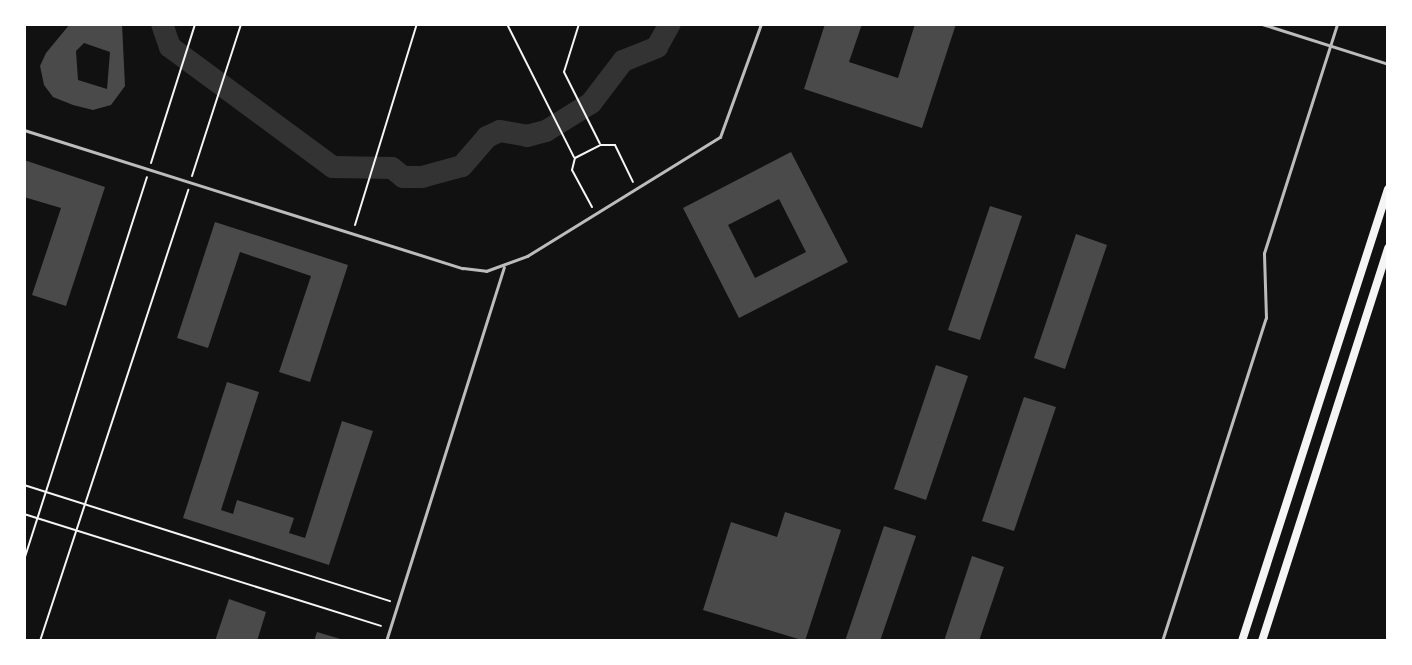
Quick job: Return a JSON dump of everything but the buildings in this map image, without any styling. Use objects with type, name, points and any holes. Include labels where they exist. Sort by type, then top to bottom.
[{"type":"main road","points":[[1242,641],[1388,189]]},
{"type":"main road","points":[[1262,641],[1388,248]]},
{"type":"lane","points":[[24,130],[463,268],[504,267],[596,215],[720,137],[761,24]]},
{"type":"lane","points":[[1262,24],[1388,64]]},
{"type":"lane","points":[[1162,641],[1266,318],[1264,253],[1337,24]]},
{"type":"lane","points":[[386,641],[504,267]]},
{"type":"path","points":[[24,560],[195,24]]},
{"type":"path","points":[[40,641],[241,24]]},
{"type":"path","points":[[352,234],[417,24]]},
{"type":"path","points":[[507,24],[575,158],[572,170],[596,215]]},
{"type":"path","points":[[569,24],[578,25],[564,72],[601,145]]},
{"type":"path","points":[[575,158],[601,145],[615,145],[637,190]]},
{"type":"path","points":[[24,485],[398,603]]},
{"type":"path","points":[[24,514],[390,629]]},
{"type":"waterway","points":[[162,24],[170,47],[333,167],[392,168],[403,177],[422,177],[462,166],[487,137],[500,131],[527,136],[546,131],[591,103],[623,61],[657,47],[670,24]]}]
